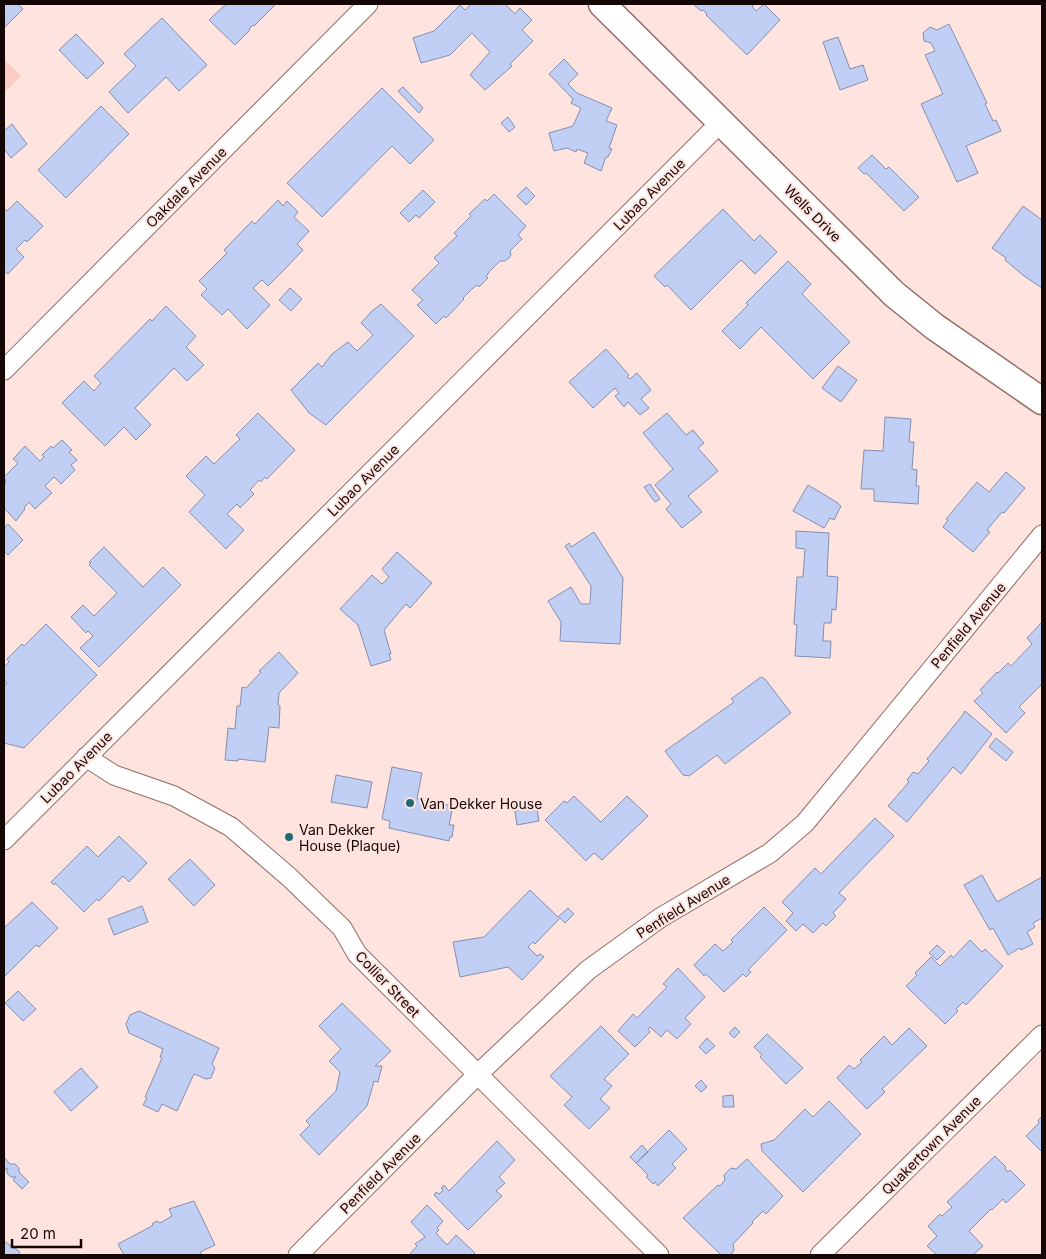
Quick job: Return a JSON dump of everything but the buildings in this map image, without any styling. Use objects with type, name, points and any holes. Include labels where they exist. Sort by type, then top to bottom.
[{"type":"main road","name":"Wells Drive","points":[[602,4],[722,121],[894,294],[935,327],[1042,401]]},
{"type":"street","name":"Oakdale Avenue","points":[[4,370],[368,4]]},
{"type":"street","name":"Lubao Avenue","points":[[4,840],[722,121]]},
{"type":"street","name":"Penfield Avenue","points":[[298,1255],[477,1075],[588,970],[660,918],[770,853],[805,823],[1042,535]]},
{"type":"street","name":"Collier Street","points":[[86,757],[114,775],[174,796],[231,827],[289,877],[342,928],[357,954],[659,1255]]},
{"type":"street","name":"Quakertown Avenue","points":[[820,1255],[1042,1035]]},
{"type":"shaded area","points":[[4,59],[21,76],[4,93]]},
{"type":"place","name":"Van Dekker House","points":[[410,803]]},
{"type":"place","name":"Van Dekker House (Plaque)","points":[[289,837]]}]
